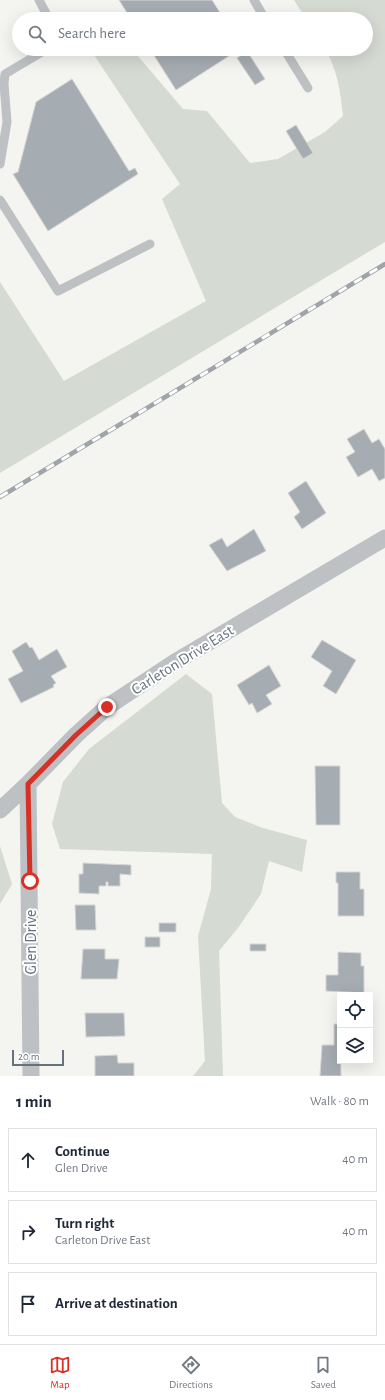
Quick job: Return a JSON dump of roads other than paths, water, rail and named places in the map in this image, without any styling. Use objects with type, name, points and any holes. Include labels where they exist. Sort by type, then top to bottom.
[{"type":"street","name":"Carleton Drive East","points":[[0,810],[76,735],[107,707],[175,662],[385,538]]},
{"type":"street","name":"Glen Drive","points":[[28,784],[31,1076]]},
{"type":"lane","points":[[39,0],[45,12]]},
{"type":"lane","points":[[254,0],[261,12]]},
{"type":"lane","points":[[0,164],[7,122],[5,74],[35,56]]},
{"type":"lane","points":[[288,56],[308,88]]},
{"type":"lane","points":[[0,200],[58,291],[150,244]]},
{"type":"railway","points":[[0,497],[385,264]]}]
